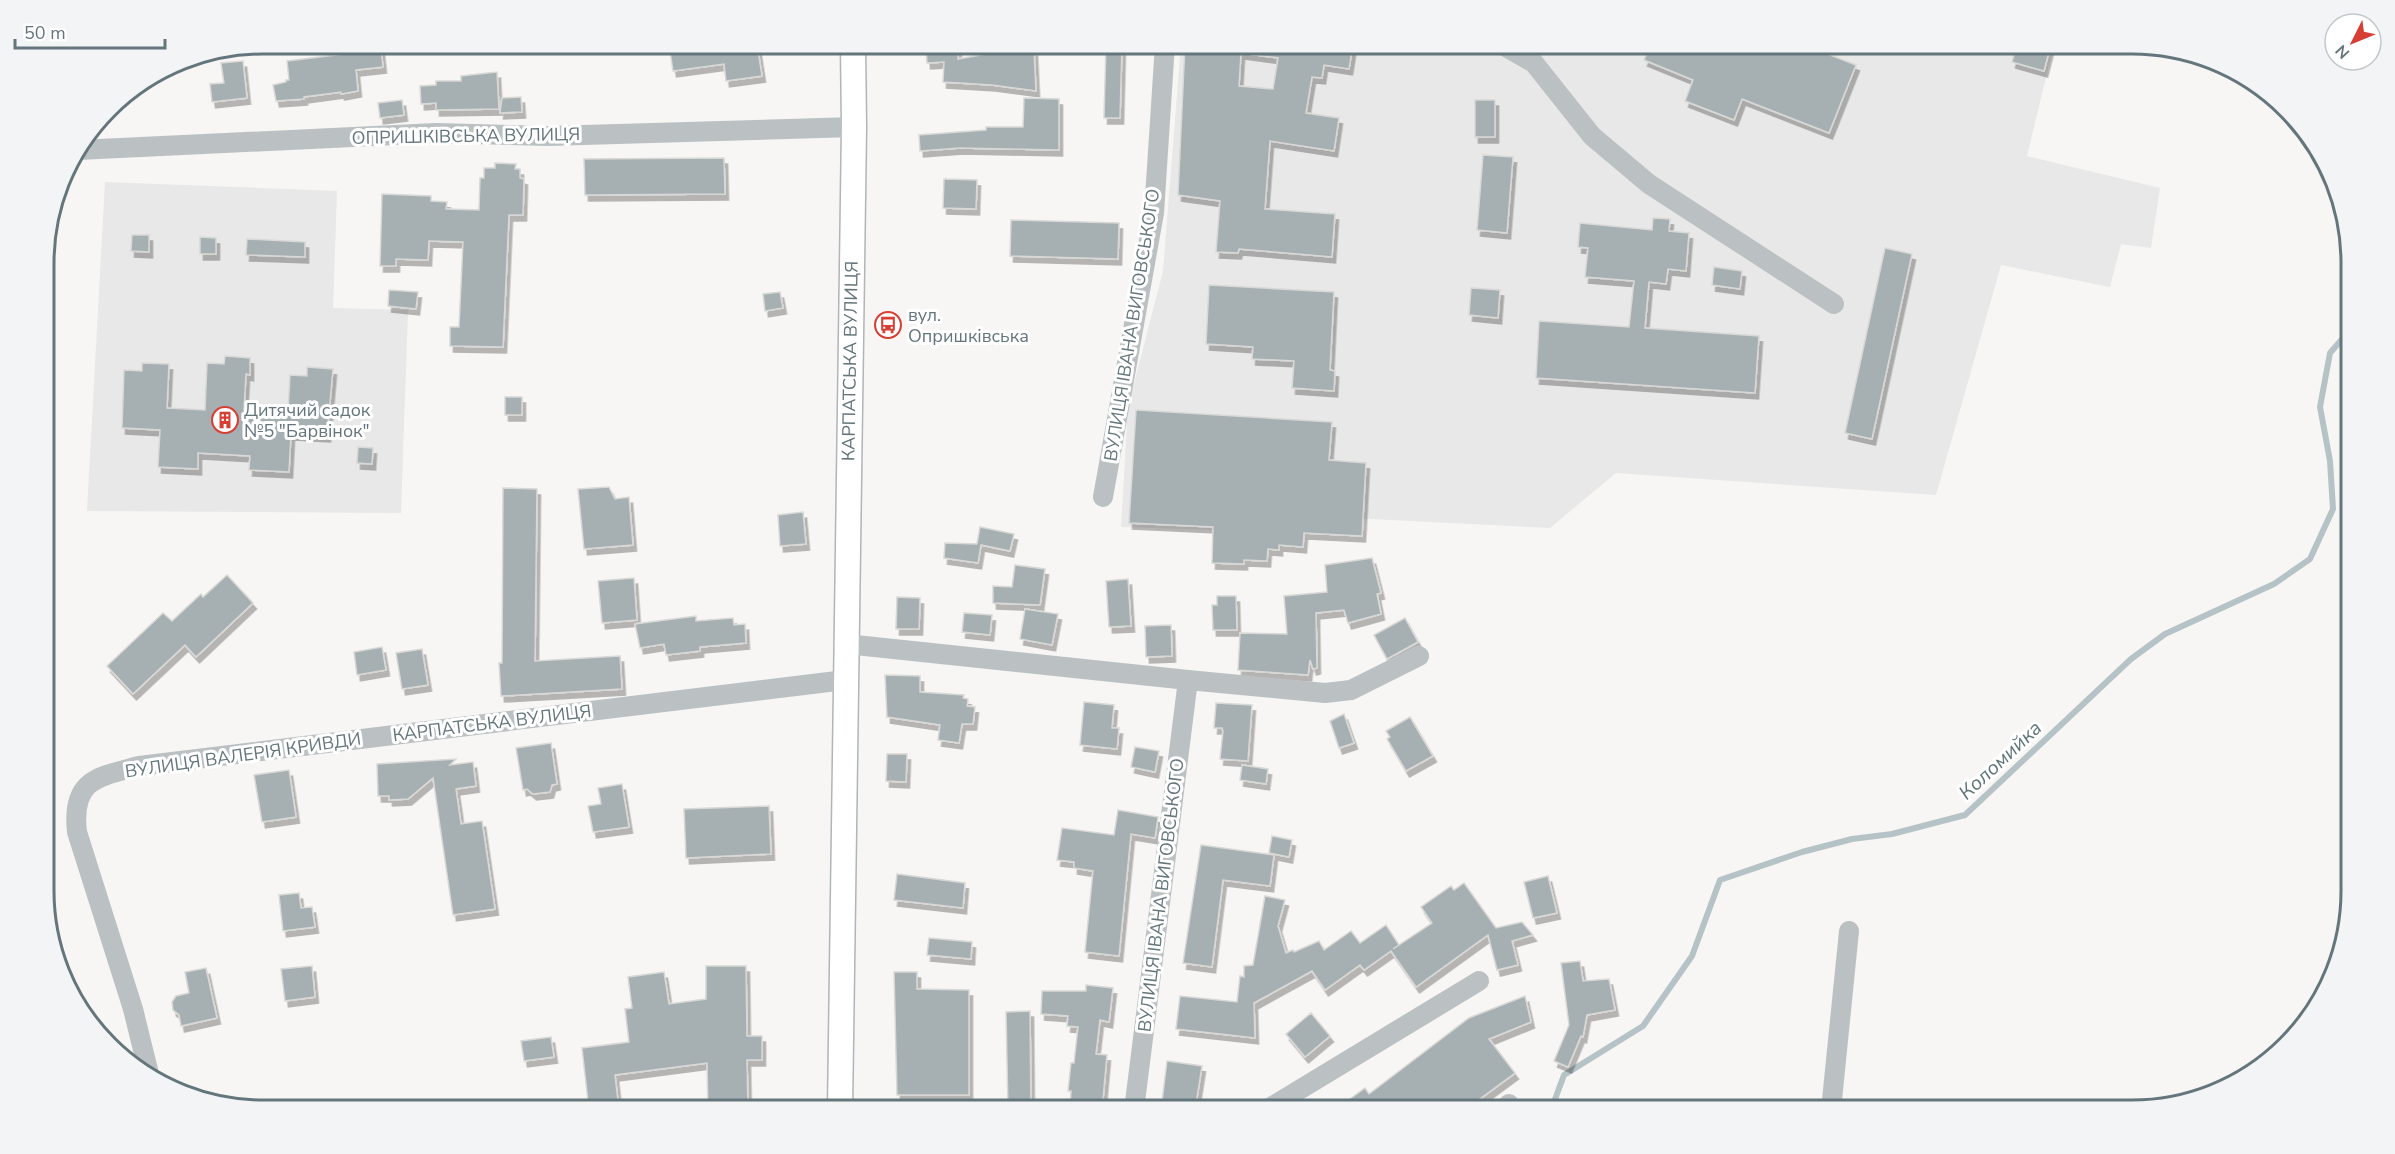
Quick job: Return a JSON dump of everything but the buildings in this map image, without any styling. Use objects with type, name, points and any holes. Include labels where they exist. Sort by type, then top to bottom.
[{"type":"main road","name":"КАРПАТСЬКА ВУЛИЦЯ","points":[[840,1100],[853,54]]},
{"type":"street","name":"ВУЛИЦЯ ІВАНА ВИГОВСЬКОГО","points":[[1103,497],[1154,213],[1164,54]]},
{"type":"street","points":[[1518,54],[1534,63],[1592,136],[1649,184],[1834,304]]},
{"type":"street","name":"ОПРИШКІВСЬКА ВУЛИЦЯ","points":[[88,150],[436,133],[549,136],[854,127]]},
{"type":"street","points":[[846,644],[1325,693],[1351,690],[1419,656]]},
{"type":"street","name":"ВУЛИЦЯ ВАЛЕРІЯ КРИВДИ","points":[[147,1064],[133,1009],[75,821],[76,809],[87,785],[105,774],[139,766],[845,680]]},
{"type":"street","name":"ВУЛИЦЯ ІВАНА ВИГОВСЬКОГО","points":[[1135,1100],[1188,680]]},
{"type":"street","points":[[1832,1100],[1849,931]]},
{"type":"street","points":[[1283,1100],[1479,981]]},
{"type":"shaded area","points":[[1180,54],[2052,54],[2027,156],[2160,188],[2151,248],[2121,244],[2110,287],[2001,265],[1936,495],[1616,473],[1550,528],[1311,516],[1303,533],[1121,527],[1128,407],[1163,271]]},
{"type":"shaded area","points":[[105,182],[337,191],[333,308],[408,310],[401,513],[87,511]]},
{"type":"waterway","name":"Коломийка","points":[[1555,1100],[1564,1075],[1643,1026],[1692,956],[1720,880],[1802,852],[1852,839],[1892,834],[1965,815],[2131,659],[2165,634],[2274,584],[2310,559],[2333,509],[2330,461],[2320,407],[2330,353],[2341,340]]},
{"type":"place","name":"вул. Опришківська","points":[[888,325]]},
{"type":"place","name":"Дитячий садок №5 \"Барвінок\"","points":[[225,420]]}]
